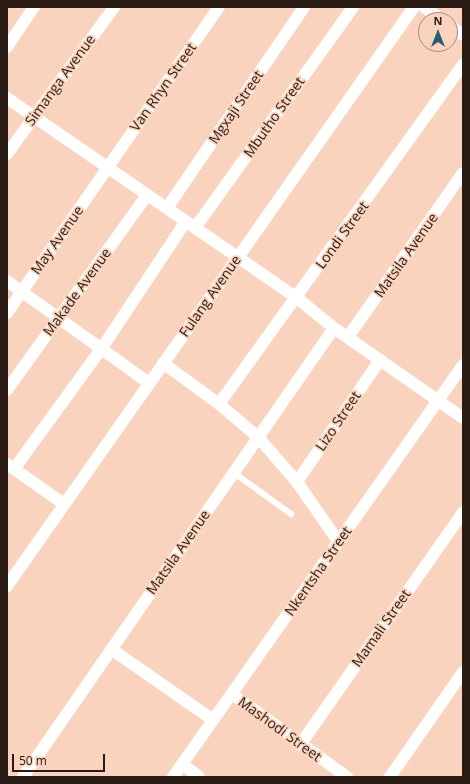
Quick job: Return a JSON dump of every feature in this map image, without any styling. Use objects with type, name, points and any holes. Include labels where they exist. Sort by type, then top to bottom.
[{"type":"street","points":[[7,47],[34,7]]},
{"type":"street","name":"Simanga Avenue","points":[[7,154],[33,116],[114,7]]},
{"type":"street","name":"Van Rhyn Street","points":[[108,167],[219,7]]},
{"type":"street","name":"Mgxaji Street","points":[[168,208],[304,7]]},
{"type":"street","name":"Mbutho Street","points":[[10,467],[102,348],[191,224],[352,7]]},
{"type":"street","name":"Fulang Avenue","points":[[7,586],[150,383],[236,257],[414,7]]},
{"type":"street","name":"Londi Street","points":[[219,404],[297,298],[463,65]]},
{"type":"street","points":[[7,98],[297,298],[334,328],[463,418]]},
{"type":"street","name":"May Avenue","points":[[7,313],[108,167]]},
{"type":"street","name":"Matsila Avenue","points":[[348,337],[463,173]]},
{"type":"street","name":"Makade Avenue","points":[[7,390],[147,195]]},
{"type":"street","points":[[7,282],[150,383]]},
{"type":"street","name":"Matsila Avenue","points":[[23,777],[334,328]]},
{"type":"street","name":"Lizo Street","points":[[297,482],[380,360]]},
{"type":"street","points":[[163,363],[219,404],[258,437],[297,482],[338,541]]},
{"type":"street","name":"Nkentsha Street","points":[[173,777],[463,365]]},
{"type":"street","points":[[10,467],[64,504]]},
{"type":"street","name":"Mamali Street","points":[[300,744],[463,512]]},
{"type":"street","points":[[111,649],[213,720]]},
{"type":"street","points":[[390,777],[463,672]]},
{"type":"street","name":"Mashodi Street","points":[[232,694],[347,777]]},
{"type":"street","points":[[182,764],[199,777]]},
{"type":"lane","points":[[233,472],[291,514]]}]
